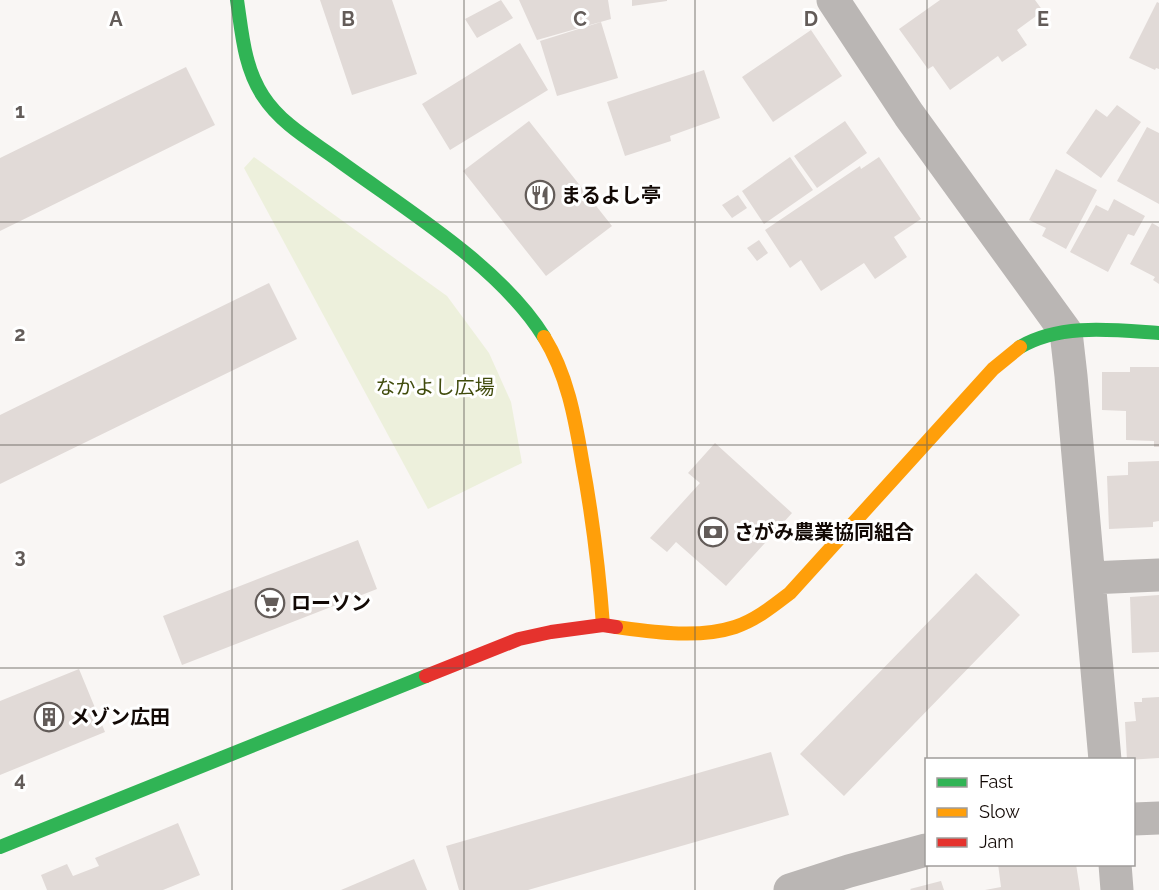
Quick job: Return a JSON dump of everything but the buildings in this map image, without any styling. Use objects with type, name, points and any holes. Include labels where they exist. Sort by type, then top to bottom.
[{"type":"street","points":[[237,0],[245,50],[256,84],[280,118],[464,252],[504,286],[538,327],[566,382],[579,439],[598,564],[603,625]]},
{"type":"street","points":[[833,0],[909,115],[1066,332],[1105,758]]},
{"type":"street","points":[[0,847],[519,639],[603,625],[643,631],[698,633],[734,627],[758,616],[790,593],[993,369],[1015,351],[1030,342],[1066,332],[1113,330],[1159,333]]},
{"type":"street","points":[[1090,578],[1159,575]]},
{"type":"street","points":[[1135,819],[1159,818]]},
{"type":"street","points":[[790,890],[925,851]]},
{"type":"street","points":[[1115,866],[1117,890]]},
{"type":"green space","name":"なかよし広場","points":[[254,157],[447,296],[489,353],[511,402],[522,463],[428,509],[244,168]]},
{"type":"traffic: fast","points":[[237,0],[248,62],[257,85],[270,106],[298,131],[450,240],[503,286],[544,337]]},
{"type":"traffic: fast","points":[[1020,347],[1036,339],[1070,331],[1106,330],[1159,333]]},
{"type":"traffic: fast","points":[[0,847],[426,676]]},
{"type":"traffic: slow","points":[[544,337],[559,366],[576,428],[592,521],[603,625]]},
{"type":"traffic: slow","points":[[616,627],[645,631],[706,633],[735,627],[764,612],[790,593],[993,369],[1020,347]]},
{"type":"traffic: jam","points":[[426,676],[519,639],[603,625],[616,627]]},
{"type":"place","name":"まるよし亭","points":[[540,195]]},
{"type":"place","name":"さがみ農業協同組合","points":[[713,532]]},
{"type":"place","name":"ローソン","points":[[270,603]]},
{"type":"place","name":"メゾン広田","points":[[49,717]]}]
